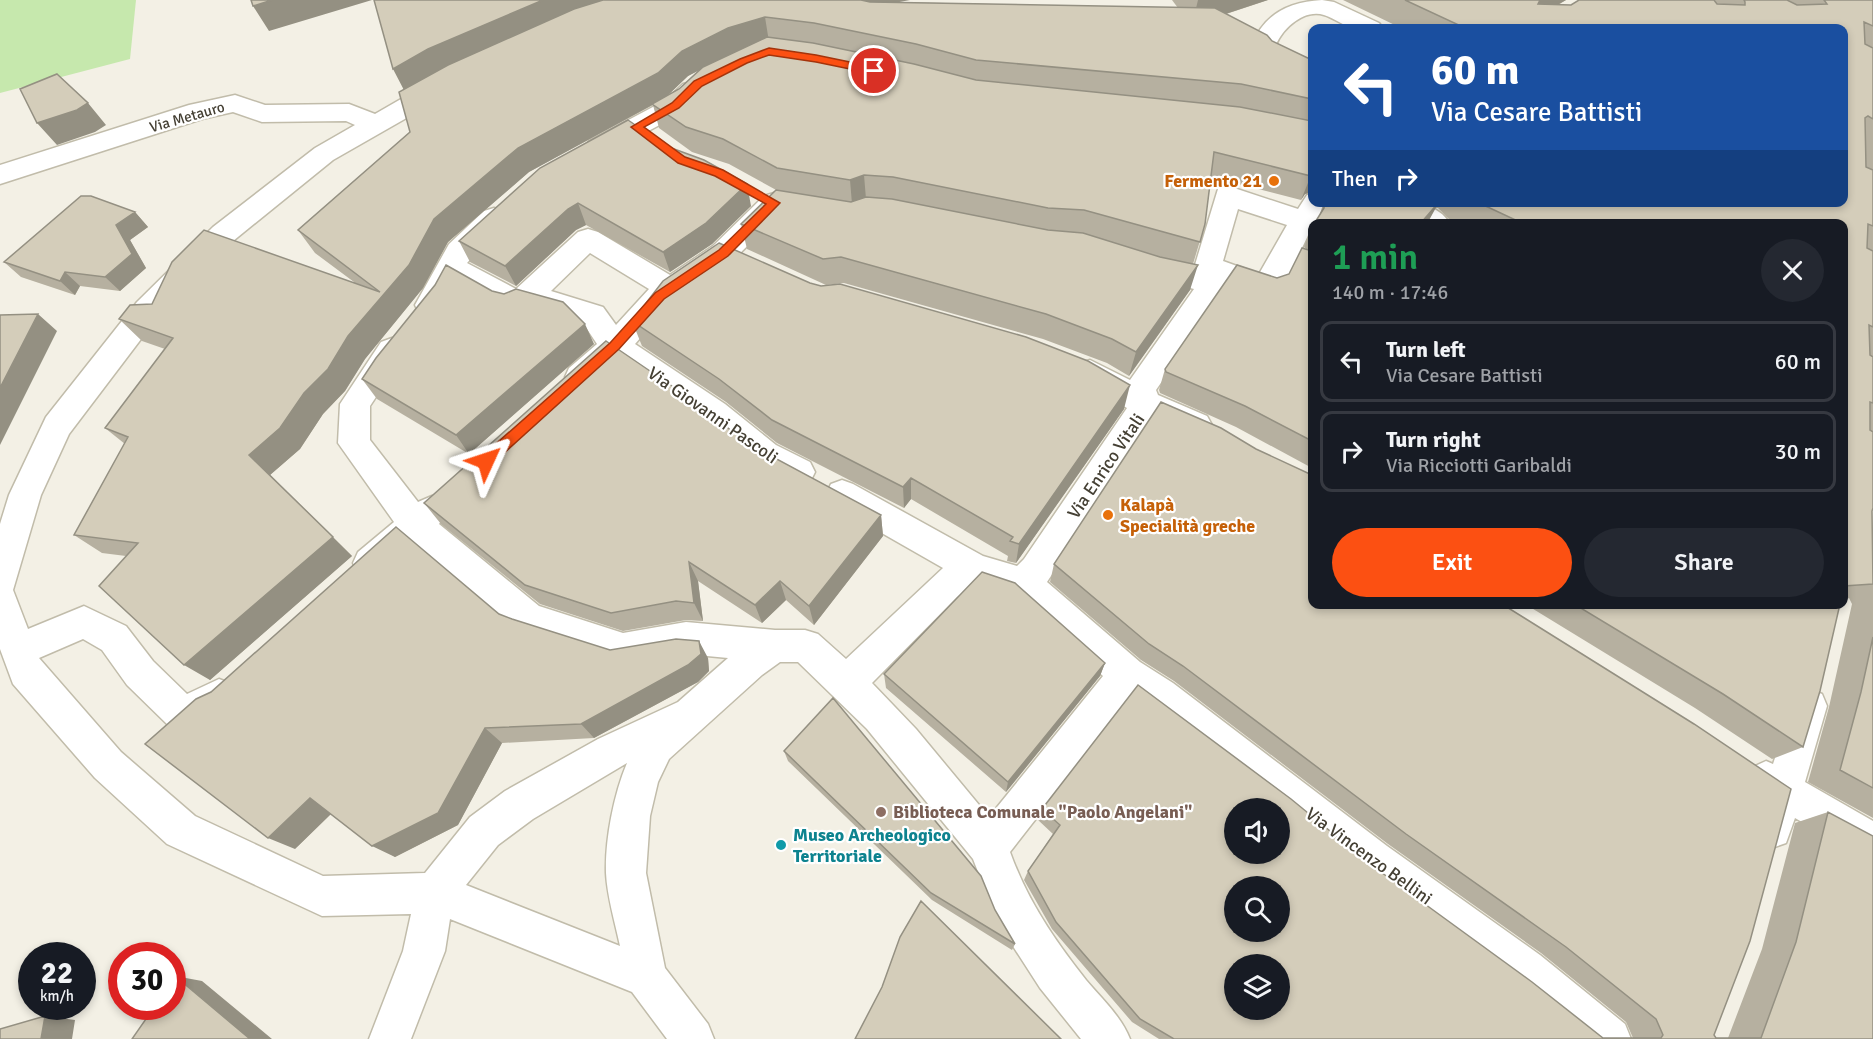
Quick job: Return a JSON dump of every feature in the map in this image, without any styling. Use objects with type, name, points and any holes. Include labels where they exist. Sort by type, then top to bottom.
[{"type":"street","points":[[1308,76],[1274,58],[1263,46],[1270,30],[1284,18],[1306,8],[1328,4],[1364,24]]},
{"type":"street","points":[[0,581],[25,495],[57,426],[147,310],[223,234],[324,154],[471,72]]},
{"type":"street","points":[[575,160],[645,133],[698,84],[716,75]]},
{"type":"street","name":"Via Metauro","points":[[0,175],[198,111],[235,103],[262,114],[349,112],[376,124]]},
{"type":"street","points":[[562,394],[615,346],[660,296],[723,253],[785,204],[747,188]]},
{"type":"street","points":[[1122,259],[1267,288],[1293,257],[1310,211],[1228,196],[1207,266],[1218,278]]},
{"type":"street","points":[[513,202],[459,251],[436,296],[378,368],[355,404],[354,443],[415,524],[528,619],[623,649],[686,638],[776,646],[806,646],[847,683],[924,766],[989,848],[999,881],[1026,931],[1081,1008],[1109,1039]]},
{"type":"street","points":[[1403,207],[1427,219]]},
{"type":"street","points":[[451,267],[514,300],[530,295],[588,239],[671,289]]},
{"type":"street","points":[[723,253],[752,265]]},
{"type":"street","name":"Via Enrico Vitali","points":[[1030,576],[1147,404],[1140,389],[1218,278]]},
{"type":"street","points":[[530,295],[593,315],[615,346]]},
{"type":"street","name":"Via Giovanni Pascoli","points":[[615,346],[714,413],[765,454],[878,513],[971,567],[1000,578],[1030,576]]},
{"type":"street","points":[[1063,362],[1095,374],[1147,404],[1224,438]]},
{"type":"street","points":[[345,585],[456,489]]},
{"type":"street","points":[[847,683],[945,586],[971,567]]},
{"type":"street","name":"Via Vincenzo Bellini","points":[[1030,576],[1127,674],[1160,696],[1312,814],[1525,970],[1610,1039]]},
{"type":"street","points":[[0,599],[26,672],[108,765],[181,830],[322,896],[435,893],[646,977]]},
{"type":"street","points":[[18,650],[84,622],[114,638],[140,673],[183,715],[233,686]]},
{"type":"street","points":[[693,1039],[646,977],[626,873],[631,816],[640,778],[656,746],[748,663],[776,646]]},
{"type":"street","points":[[989,848],[1127,674]]},
{"type":"street","points":[[1761,867],[1816,674]]},
{"type":"street","points":[[390,1039],[424,951],[435,893],[484,831],[519,805],[611,752],[688,716]]},
{"type":"street","points":[[1740,763],[1783,792],[1873,843]]},
{"type":"green space","points":[[0,0],[136,0],[130,59],[0,93]]},
{"type":"building","points":[[251,0],[272,0],[253,6]]},
{"type":"building","points":[[374,0],[543,0],[428,49],[393,69]]},
{"type":"building","points":[[603,0],[861,0],[1215,8],[1267,35],[1272,41],[1308,58],[1308,98],[1241,84],[976,60],[916,44],[814,23],[765,17],[728,28],[682,51],[658,73],[518,148],[434,219],[409,265],[348,336],[328,369],[304,393],[280,428],[249,455],[333,537],[184,665],[99,586],[138,543],[74,535],[128,437],[105,428],[173,338],[119,319],[130,305],[152,304],[172,262],[204,230],[380,292],[298,230],[410,132],[399,92],[448,65],[574,9]]},
{"type":"building","points":[[1405,0],[1540,0],[1538,4],[1571,5],[1579,0],[1714,0],[1717,4],[1745,5],[1744,0],[1787,0],[1797,5],[1827,4],[1824,0],[1873,0],[1873,26],[1864,22],[1865,44],[1873,48],[1873,119],[1868,116],[1865,118],[1866,167],[1873,170],[1873,226],[1868,224],[1867,248],[1873,251],[1873,327],[1869,325],[1870,355],[1873,357],[1873,403],[1870,402],[1870,430],[1873,432],[1873,584],[1848,586],[1848,219],[1513,219],[1488,207],[1848,207],[1848,24],[1456,24]]},
{"type":"building","points":[[767,37],[813,43],[914,64],[976,80],[1240,107],[1308,120],[1308,175],[1214,152],[1205,224],[1200,242],[1084,210],[1048,208],[893,177],[864,175],[850,180],[777,168],[723,139],[686,127],[652,104],[679,89],[703,67]]},
{"type":"building","points":[[57,74],[88,103],[77,110],[37,123],[20,89]]},
{"type":"building","points":[[628,120],[666,146],[704,160],[747,184],[706,223],[663,252],[578,203],[568,209],[505,266],[459,241],[540,168]]},
{"type":"building","points":[[776,190],[851,202],[866,197],[892,199],[1048,230],[1083,233],[1160,257],[1198,265],[1136,352],[1112,339],[1046,314],[841,257],[823,259],[741,224]]},
{"type":"building","points":[[81,196],[91,196],[135,212],[116,225],[132,254],[105,277],[65,272],[60,281],[4,262]]},
{"type":"building","points":[[1435,207],[1424,219],[1317,219],[1324,208]]},
{"type":"building","points":[[719,243],[810,283],[821,286],[840,284],[1026,337],[1088,361],[1130,385],[1019,544],[1010,541],[1013,537],[911,478],[903,487],[772,420],[719,379],[632,321],[663,281]]},
{"type":"building","points":[[1302,248],[1308,250],[1308,439],[1245,406],[1166,372],[1165,369],[1237,265],[1277,278],[1289,274]]},
{"type":"building","points":[[446,265],[492,291],[504,294],[516,289],[563,302],[585,324],[456,435],[362,379],[376,358],[435,285]]},
{"type":"building","points":[[38,314],[0,388],[0,315]]},
{"type":"building","points":[[606,341],[694,401],[747,443],[881,515],[809,606],[780,581],[755,605],[689,562],[694,603],[676,601],[611,613],[525,585],[424,503]]},
{"type":"building","points":[[1161,402],[1221,428],[1256,449],[1308,473],[1308,609],[1510,609],[1694,724],[1791,789],[1750,941],[1714,1035],[1716,1038],[1761,1038],[1796,942],[1828,812],[1873,836],[1873,1039],[1174,1039],[1140,1019],[1056,922],[1028,871],[1060,825],[1042,809],[1138,685],[1290,798],[1224,798],[1224,864],[1290,864],[1290,798],[1374,867],[1532,982],[1603,1038],[1661,1038],[1663,1035],[1656,1019],[1566,947],[1406,834],[1183,666],[1149,644],[1054,564]]},
{"type":"building","points":[[396,527],[499,614],[610,650],[676,639],[699,641],[701,654],[688,665],[581,724],[485,728],[438,813],[372,846],[310,798],[268,838],[145,744],[196,699],[211,692]]},
{"type":"building","points":[[982,572],[1015,583],[1105,663],[1008,782],[884,674]]},
{"type":"building","points":[[1582,609],[1839,609],[1820,691],[1803,747],[1723,694]]},
{"type":"building","points":[[1873,637],[1873,788],[1840,770]]},
{"type":"building","name":"Biblioteca Comunale \"Paolo Angelani\"","points":[[833,698],[981,876],[995,910],[1015,944],[931,893],[784,751]]},
{"type":"building","points":[[921,901],[1061,1039],[855,1039],[882,987],[900,937]]},
{"type":"building","points":[[186,985],[250,1039],[132,1039],[145,1020],[186,1020]]},
{"type":"building","points":[[31,1020],[44,1020],[41,1039],[0,1039],[0,1029]]},
{"type":"place","name":"Fermento 21","points":[[1274,181]]},
{"type":"place","name":"Kalapà Specialità greche","points":[[1108,515]]},
{"type":"place","name":"Biblioteca Comunale \"Paolo Angelani\"","points":[[881,812]]},
{"type":"place","name":"Museo Archeologico Territoriale","points":[[781,845]]},
{"type":"route","points":[[486,461],[615,346],[660,296],[723,253],[774,203],[719,173],[682,160],[636,127],[675,106],[698,84],[743,61],[769,52],[816,58],[874,71]]}]
